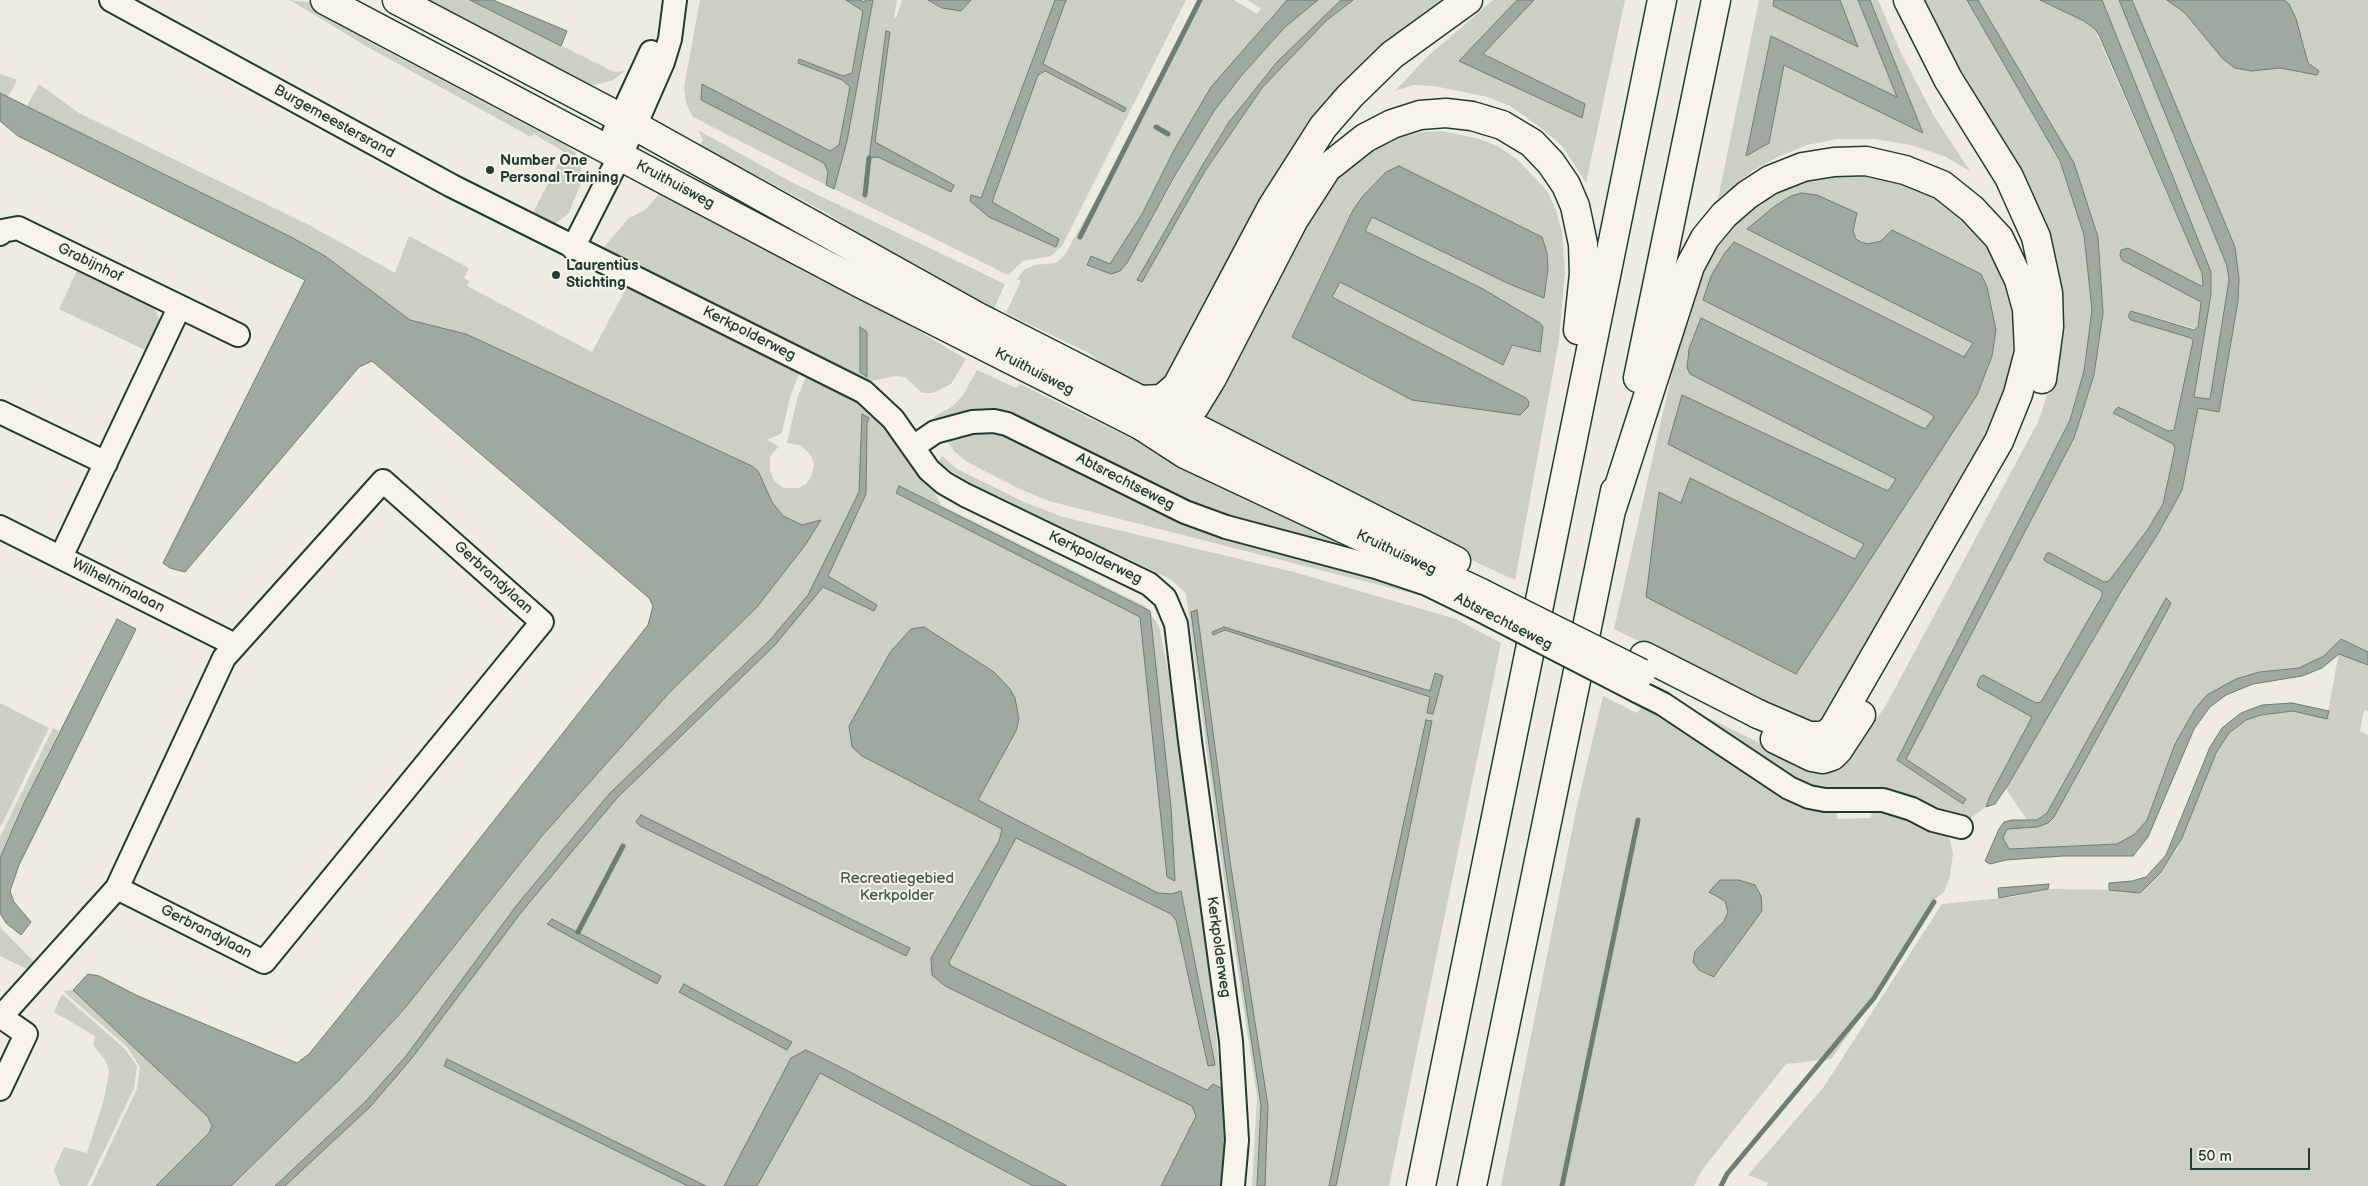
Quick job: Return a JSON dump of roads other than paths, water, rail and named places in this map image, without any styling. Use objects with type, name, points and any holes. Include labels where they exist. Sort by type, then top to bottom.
[{"type":"main road","name":"Kruithuisweg","points":[[324,0],[613,152],[971,326],[1141,413],[1185,454],[1481,593],[1641,673],[1755,721]]},
{"type":"main road","name":"Kruithuisweg","points":[[397,0],[628,122],[971,326]]},
{"type":"main road","points":[[1468,0],[1392,55],[1350,96],[1323,127],[1272,207],[1177,386],[1141,413],[1154,427],[1180,420],[1195,406],[1212,378],[1293,221],[1327,168],[1365,138],[1392,124],[1420,115],[1446,113],[1463,115],[1502,125],[1532,143],[1551,163],[1566,185],[1575,206],[1583,244],[1583,293],[1549,558]]},
{"type":"main road","points":[[1421,1186],[1662,0]]},
{"type":"main road","points":[[1472,1186],[1716,0]]},
{"type":"main road","points":[[1755,721],[1798,751],[1817,758],[1832,756],[1845,742],[2016,446],[2030,414],[2046,361],[2049,327],[2048,293],[2036,237],[2008,178],[1948,79],[1908,0]]},
{"type":"main road","points":[[1612,508],[1690,266],[1705,238],[1724,215],[1747,194],[1770,180],[1803,167],[1834,162],[1866,161],[1905,170],[1942,185],[1972,209],[1999,238],[2019,280],[2027,309],[2029,352],[2018,394],[1999,441],[1833,729],[1824,736],[1809,736],[1755,721]]},
{"type":"main road","name":"Kruithuisweg","points":[[1180,420],[1481,593]]},
{"type":"street","name":"Burgemeestersrand","points":[[111,0],[440,180],[566,244]]},
{"type":"street","points":[[628,122],[657,32],[661,0]]},
{"type":"street","points":[[566,244],[628,122],[663,62],[670,39],[675,0]]},
{"type":"street","name":"Grabijnhof","points":[[0,234],[2,231],[18,228],[179,308],[238,335]]},
{"type":"street","name":"Kerkpolderweg","points":[[566,244],[864,392],[893,419],[928,470],[944,483],[1149,584],[1165,598],[1176,624],[1190,741],[1232,1042],[1237,1140],[1233,1186]]},
{"type":"street","points":[[60,557],[179,308]]},
{"type":"street","points":[[0,412],[106,463]]},
{"type":"street","name":"Abtsrechtseweg","points":[[916,452],[935,432],[972,422],[994,421],[1007,424],[1185,512],[1226,527],[1376,567],[1427,584],[1481,593]]},
{"type":"street","name":"Gerbrandylaan","points":[[383,480],[542,622],[264,962],[117,888],[224,658],[383,480]]},
{"type":"street","name":"Wilhelminalaan","points":[[0,527],[236,645]]},
{"type":"street","points":[[1641,673],[1663,704],[1789,788],[1825,800],[1883,800],[1912,809],[1933,820],[1961,828]]},
{"type":"street","points":[[0,1089],[26,1034],[1,1017],[117,888]]},
{"type":"waterway","points":[[1080,237],[1200,0]]},
{"type":"waterway","points":[[1156,127],[1168,134]]},
{"type":"waterway","points":[[865,195],[869,158]]},
{"type":"waterway","points":[[1562,1186],[1638,820]]},
{"type":"waterway","points":[[578,932],[623,846]]},
{"type":"waterway","points":[[1721,1186],[1727,1174],[1874,998],[1934,902]]},
{"type":"place","name":"Number One Personal Training","points":[[490,170]]},
{"type":"place","name":"Laurentius Stichting","points":[[556,275]]},
{"type":"park label","name":"Recreatiegebied Kerkpolder","points":[[897,888]]}]
